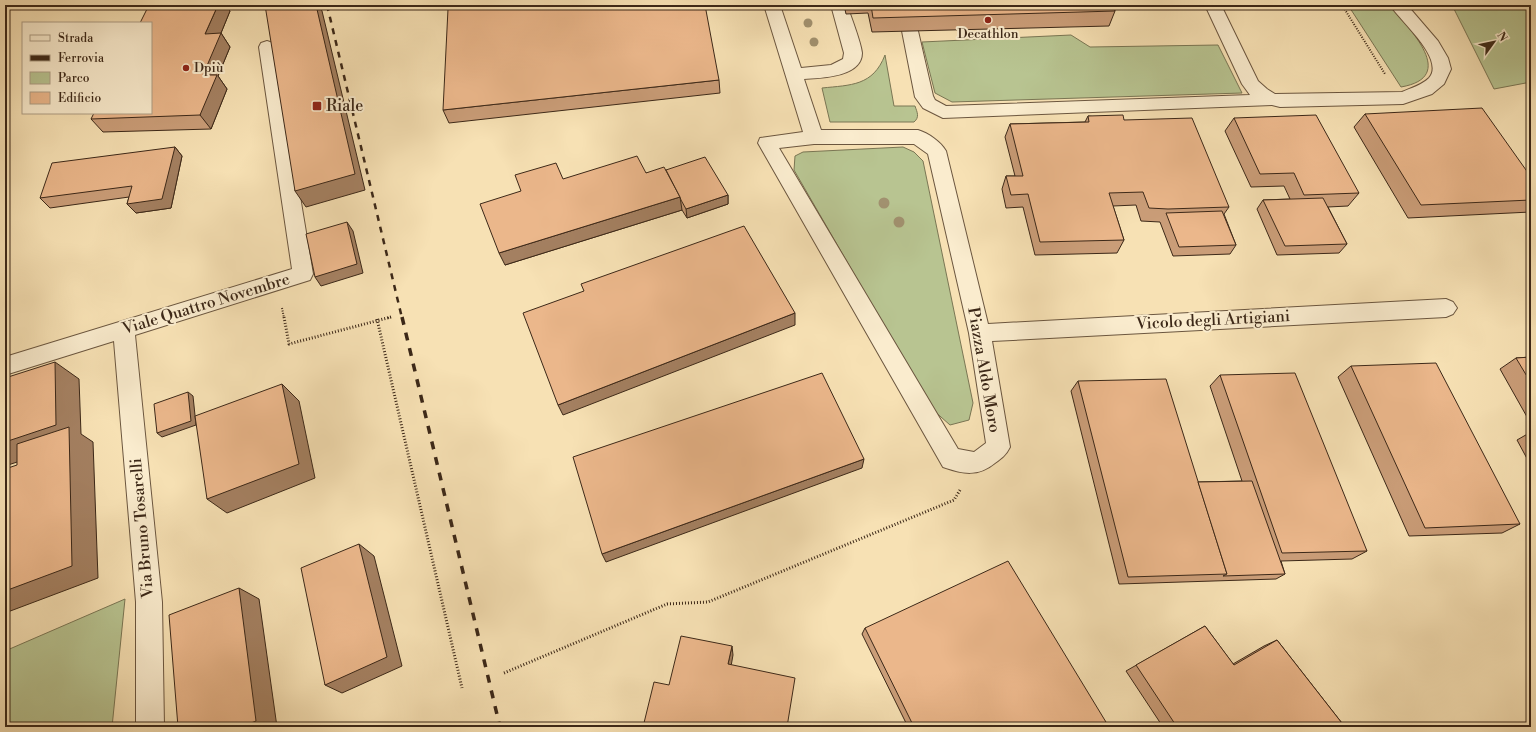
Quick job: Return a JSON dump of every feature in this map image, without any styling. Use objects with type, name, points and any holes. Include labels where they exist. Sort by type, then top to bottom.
[{"type":"street","points":[[772,5],[814,137]]},
{"type":"street","points":[[794,74],[833,70],[844,67],[851,62],[852,53],[839,5]]},
{"type":"street","points":[[1213,5],[1251,84],[1258,93],[1269,100]]},
{"type":"street","points":[[910,31],[924,96],[929,104],[943,112],[1269,100],[1402,98],[1422,93],[1435,85],[1441,74],[1443,66],[1437,53],[1398,5]]},
{"type":"street","name":"Viale Quattro Novembre","points":[[5,366],[303,274],[267,47]]},
{"type":"street","name":"Piazza Aldo Moro","points":[[814,137],[918,137],[937,152],[980,333],[998,447],[978,463],[951,459],[767,143],[814,137]]},
{"type":"street","name":"Vicolo degli Artigiani","points":[[980,333],[1446,308]]},
{"type":"street","name":"Via Bruno Tosarelli","points":[[124,329],[148,602],[150,727]]},
{"type":"path","points":[[1342,5],[1387,76]]},
{"type":"path","points":[[282,305],[289,344],[377,319],[391,317]]},
{"type":"path","points":[[377,319],[462,688]]},
{"type":"path","points":[[504,673],[667,604],[708,602],[954,500],[978,463]]},
{"type":"green space","points":[[1348,5],[1390,5],[1417,39],[1424,51],[1428,63],[1426,73],[1418,82],[1401,87]]},
{"type":"green space","points":[[1452,5],[1531,5],[1531,82],[1494,89]]},
{"type":"green space","points":[[1071,35],[1090,47],[1218,45],[1242,93],[952,102],[935,93],[922,42]]},
{"type":"green space","points":[[885,55],[894,106],[915,106],[918,114],[916,120],[914,122],[830,122],[822,88],[860,82],[874,73]]},
{"type":"green space","points":[[903,147],[914,152],[923,161],[973,403],[969,420],[950,425],[932,409],[794,170],[795,156],[803,152]]},
{"type":"green space","points":[[125,599],[112,727],[5,727],[5,651]]},
{"type":"building","name":"Dpiù","points":[[149,5],[218,5],[205,34],[221,33],[203,75],[217,75],[200,115],[91,119],[94,114],[152,114],[152,22],[140,22]]},
{"type":"building","name":"Riale","points":[[265,5],[316,5],[355,174],[295,191]]},
{"type":"building","points":[[474,5],[705,5],[719,80],[443,110],[448,9]]},
{"type":"building","points":[[871,5],[1113,5],[1115,11],[873,18]]},
{"type":"building","points":[[1482,108],[1531,177],[1531,200],[1421,205],[1365,114]]},
{"type":"building","points":[[1123,115],[1124,120],[1192,118],[1229,207],[1168,209],[1149,208],[1143,192],[1109,193],[1124,240],[1040,242],[1028,194],[1011,195],[1006,176],[1023,176],[1010,124],[1089,122],[1088,116]]},
{"type":"building","points":[[1316,115],[1359,193],[1304,195],[1294,173],[1260,174],[1234,118]]},
{"type":"building","points":[[175,147],[162,199],[127,204],[132,186],[40,198],[52,163]]},
{"type":"building","points":[[637,156],[646,173],[664,167],[680,197],[499,253],[480,204],[521,191],[515,175],[556,163],[563,179]]},
{"type":"building","points":[[705,157],[728,195],[686,209],[666,170]]},
{"type":"building","points":[[1323,198],[1347,244],[1285,246],[1263,200]]},
{"type":"building","points":[[1222,211],[1236,245],[1179,247],[1166,213]]},
{"type":"building","points":[[347,222],[357,264],[315,277],[306,234]]},
{"type":"building","points":[[744,226],[795,313],[558,405],[523,313],[584,291],[581,284]]},
{"type":"building","points":[[1531,357],[1531,383],[1516,358]]},
{"type":"building","points":[[55,362],[56,425],[5,442],[5,378]]},
{"type":"building","points":[[1436,363],[1520,524],[1425,528],[1351,366]]},
{"type":"building","points":[[822,373],[864,459],[602,554],[573,457]]},
{"type":"building","points":[[1295,373],[1367,551],[1282,553],[1220,375]]},
{"type":"building","points":[[1166,379],[1227,574],[1128,577],[1078,381]]},
{"type":"building","points":[[282,384],[299,464],[207,499],[195,416]]},
{"type":"building","points":[[188,392],[191,421],[157,433],[154,404]]},
{"type":"building","points":[[69,427],[72,566],[5,591],[5,469],[17,465],[17,444]]},
{"type":"building","points":[[1252,481],[1285,574],[1223,576],[1227,574],[1198,482]]},
{"type":"building","points":[[359,544],[387,657],[325,685],[301,568]]},
{"type":"building","points":[[1008,561],[1109,727],[914,727],[865,628]]},
{"type":"building","points":[[239,588],[256,721],[241,727],[178,727],[169,615]]},
{"type":"building","points":[[1205,626],[1234,665],[1277,640],[1345,727],[1177,727],[1136,665]]},
{"type":"building","points":[[681,636],[732,646],[728,664],[795,678],[787,727],[643,727],[654,682],[669,685]]},
{"type":"railway","points":[[327,5],[402,318]]},
{"type":"railway","points":[[402,317],[500,727]]},
{"type":"place","name":"Decathlon","points":[[988,20]]},
{"type":"place","name":"Dpiù","points":[[186,68]]},
{"type":"place","name":"Riale","points":[[317,106]]}]
